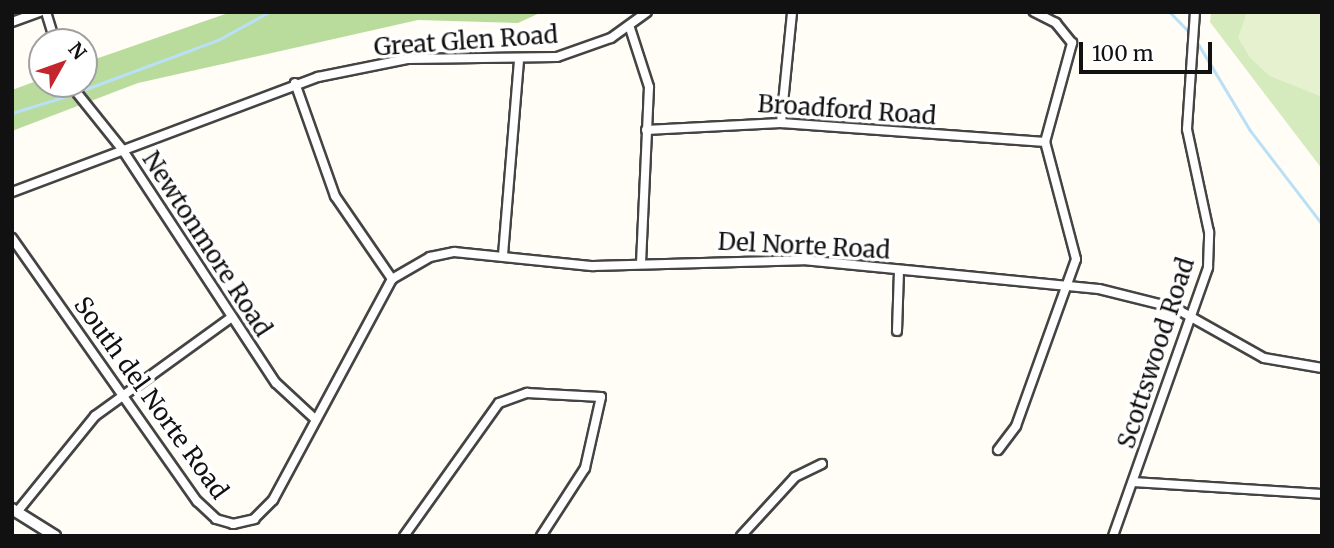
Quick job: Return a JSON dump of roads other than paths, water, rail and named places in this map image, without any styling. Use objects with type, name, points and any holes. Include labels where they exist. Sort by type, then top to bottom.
[{"type":"street","points":[[12,22],[40,12]]},
{"type":"street","name":"Great Glen Road","points":[[122,149],[295,83],[407,59],[519,62],[574,53],[630,28],[647,12]]},
{"type":"street","points":[[781,123],[792,12]]},
{"type":"street","points":[[998,450],[1016,426],[1069,286],[1074,234],[1045,142],[1072,51],[1066,32],[1034,12]]},
{"type":"street","name":"Scottswood Road","points":[[1113,536],[1192,318],[1210,244],[1187,129],[1195,12]]},
{"type":"street","points":[[630,28],[649,76],[641,263]]},
{"type":"street","points":[[503,256],[519,62]]},
{"type":"street","points":[[295,83],[335,196],[392,279],[316,420]]},
{"type":"street","name":"Newtonmore Road","points":[[81,98],[122,149],[289,400],[316,420]]},
{"type":"street","name":"Broadford Road","points":[[646,130],[781,123],[1045,142]]},
{"type":"street","points":[[12,192],[122,149]]},
{"type":"street","name":"South del Norte Road","points":[[12,238],[197,501],[216,519],[233,524],[267,509],[316,420]]},
{"type":"street","name":"Del Norte Road","points":[[392,279],[442,254],[503,256],[593,266],[771,258],[1069,286],[1135,295],[1192,318],[1264,358],[1322,368]]},
{"type":"street","points":[[897,331],[900,270]]},
{"type":"street","points":[[55,536],[15,511],[68,443],[121,394],[232,317]]},
{"type":"street","points":[[404,536],[499,403],[527,393],[601,397],[585,468],[541,536]]},
{"type":"street","points":[[741,536],[795,477],[822,464]]},
{"type":"street","points":[[1133,482],[1322,494]]},
{"type":"waterway","points":[[98,85],[218,40],[269,12]]},
{"type":"waterway","points":[[1170,12],[1192,35]]},
{"type":"waterway","points":[[1196,40],[1250,130],[1322,224]]},
{"type":"waterway","points":[[12,113],[61,98]]}]
